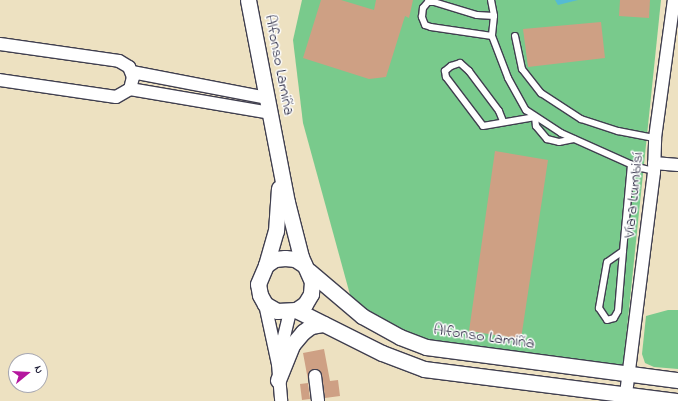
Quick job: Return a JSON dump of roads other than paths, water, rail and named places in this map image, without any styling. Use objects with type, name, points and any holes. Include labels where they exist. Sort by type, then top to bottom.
[{"type":"street","name":"Alfonso Lamiña","points":[[248,0],[287,202],[306,268],[362,316],[400,337],[426,347],[678,380]]},
{"type":"street","name":"Vía a Lumbisí","points":[[626,394],[654,167],[655,138],[674,0]]},
{"type":"street","points":[[0,44],[119,61],[132,72],[267,98]]},
{"type":"street","points":[[130,88],[132,72]]},
{"type":"street","points":[[0,80],[116,97],[130,88],[270,113]]},
{"type":"street","name":"Alfonso Lamiña","points":[[266,265],[273,247],[278,211],[275,137]]},
{"type":"street","points":[[654,167],[678,165]]},
{"type":"street","points":[[278,364],[293,311],[305,304],[311,294],[312,282],[306,268],[295,260],[285,258],[275,259],[266,265],[258,284],[260,295],[265,304],[278,364],[278,380],[281,401]]},
{"type":"street","points":[[265,304],[277,311],[293,311],[382,352],[424,369],[676,401]]},
{"type":"street","points":[[278,380],[292,346],[303,332],[311,326],[324,324]]},
{"type":"street","points":[[315,376],[318,401]]},
{"type":"lane","points":[[491,0],[494,16],[492,36],[508,78],[526,110],[535,117],[574,139],[631,164],[654,167]]},
{"type":"lane","points":[[492,36],[431,27],[425,25],[422,17],[423,8],[428,2],[434,2],[477,14],[494,16]]},
{"type":"lane","points":[[515,36],[522,69],[541,93],[581,119],[618,131],[655,138]]},
{"type":"lane","points":[[503,121],[499,111],[469,71],[460,63],[450,66],[445,71],[446,77],[478,122],[483,126],[489,126],[503,121],[535,117]]},
{"type":"lane","points":[[535,117],[536,126],[547,139],[559,142],[574,139]]},
{"type":"lane","points":[[623,251],[607,262],[599,308],[600,314],[607,320],[614,318],[618,311],[631,164]]},
{"type":"water","points":[[555,0],[578,0],[558,5]]}]
